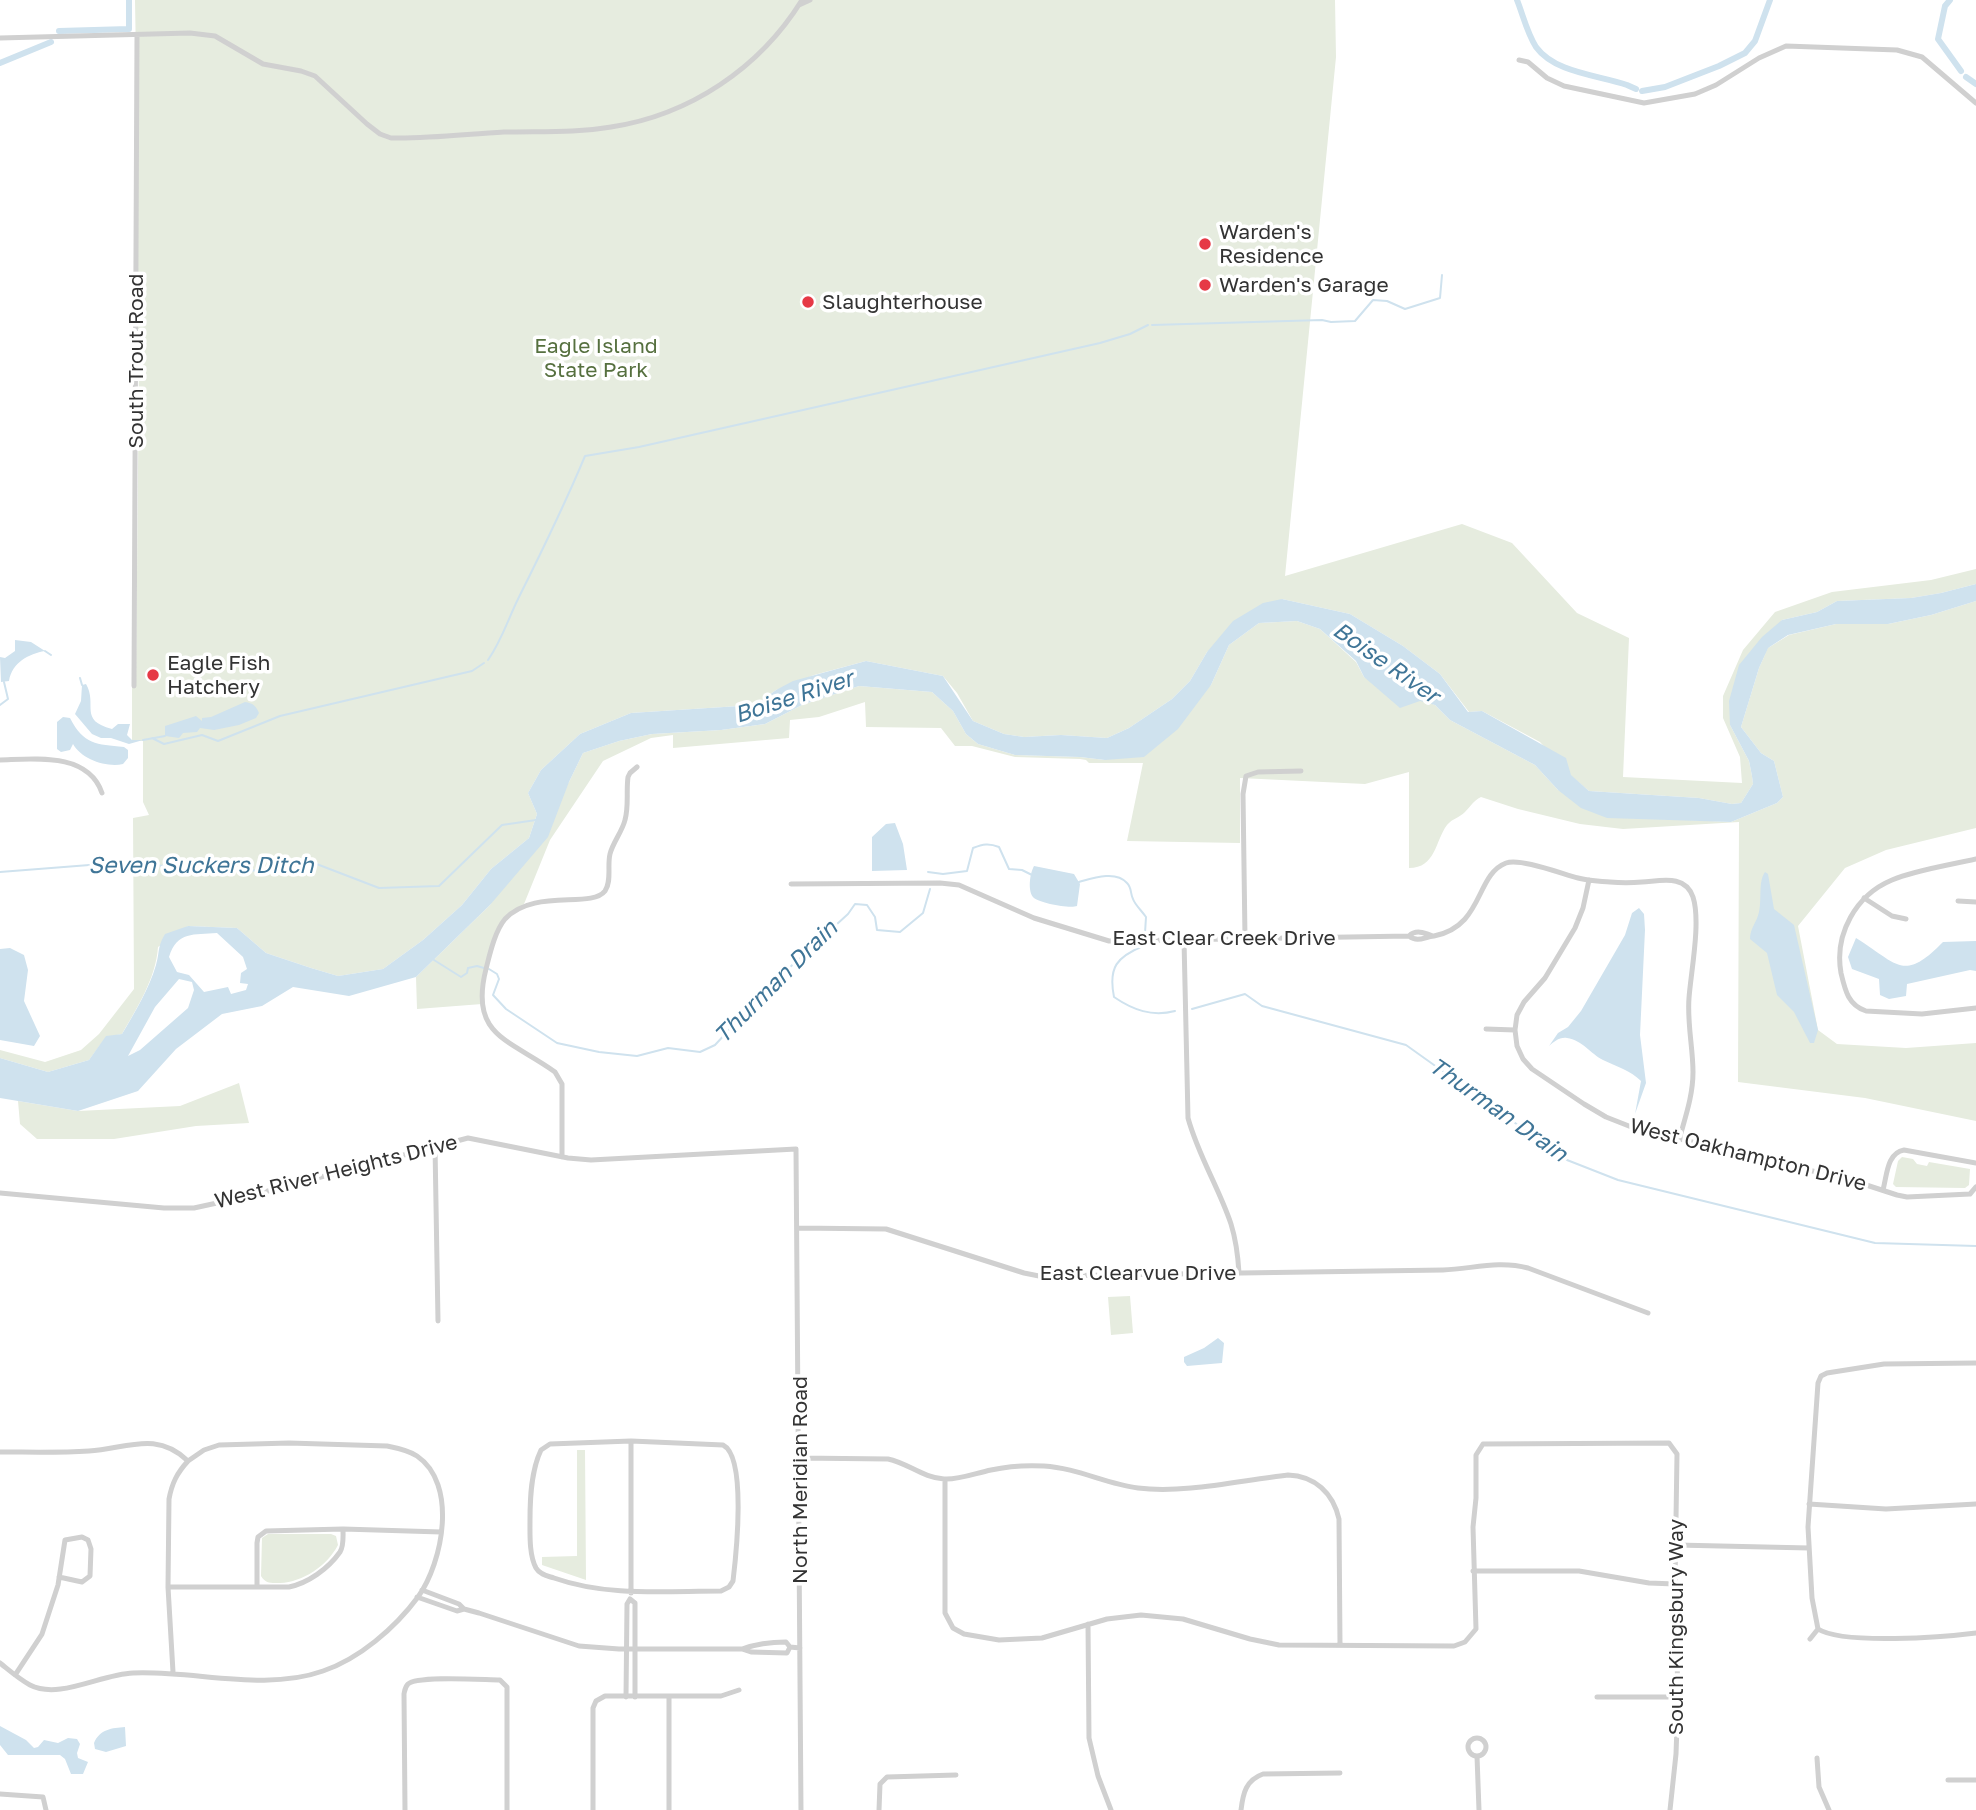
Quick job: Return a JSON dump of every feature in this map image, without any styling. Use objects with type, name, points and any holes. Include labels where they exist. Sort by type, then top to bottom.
[{"type":"street","points":[[0,38],[190,33],[215,36],[263,64],[308,72],[367,124],[391,138],[590,130],[651,118],[672,111],[709,92],[753,59],[781,29],[800,2],[810,0]]},
{"type":"street","name":"South Trout Road","points":[[134,686],[137,36]]},
{"type":"street","points":[[1519,60],[1528,62],[1547,78],[1564,86],[1644,103],[1695,94],[1786,46],[1897,50],[1922,57],[1976,103]]},
{"type":"street","points":[[0,760],[50,759],[66,762],[91,773],[102,793]]},
{"type":"street","points":[[562,1157],[562,1084],[555,1072],[500,1037],[490,1027],[484,1016],[481,989],[497,933],[505,919],[536,902],[581,900],[603,893],[607,886],[610,854],[626,818],[628,777],[637,767]]},
{"type":"street","points":[[1245,938],[1245,776],[1258,772],[1301,771]]},
{"type":"street","points":[[1976,859],[1893,879],[1864,898],[1848,920],[1841,947],[1841,970],[1846,994],[1857,1008],[1904,1014],[1976,1008]]},
{"type":"street","name":"East Clear Creek Drive","points":[[791,884],[953,884],[976,891],[1034,918],[1109,941],[1409,936],[1413,932],[1433,936],[1451,932],[1465,920],[1492,875],[1506,863],[1520,863],[1589,880]]},
{"type":"street","points":[[1486,1029],[1514,1030],[1517,1015],[1524,1002],[1545,978],[1575,928],[1589,880],[1622,883],[1678,881],[1687,887],[1694,904],[1694,963],[1689,1000],[1693,1074],[1690,1099],[1679,1140]]},
{"type":"street","points":[[1864,898],[1892,916],[1906,919]]},
{"type":"street","points":[[1958,901],[1976,902]]},
{"type":"street","points":[[1184,940],[1188,1118],[1194,1140],[1231,1223],[1237,1244],[1239,1273]]},
{"type":"street","name":"West Oakhampton Drive","points":[[1514,1030],[1523,1059],[1556,1086],[1606,1117],[1634,1128],[1907,1197],[1970,1194],[1976,1187]]},
{"type":"street","name":"West River Heights Drive","points":[[0,1194],[164,1208],[194,1208],[468,1138],[562,1157],[591,1160],[796,1149]]},
{"type":"street","points":[[435,1146],[438,1321]]},
{"type":"street","name":"North Meridian Road","points":[[796,1149],[801,1810]]},
{"type":"street","points":[[1883,1190],[1891,1156],[1895,1152],[1904,1150],[1976,1163]]},
{"type":"street","name":"East Clearvue Drive","points":[[797,1228],[886,1229],[1032,1275],[1447,1270],[1484,1264],[1509,1264],[1528,1268],[1648,1313]]},
{"type":"street","points":[[1810,1639],[1818,1629],[1812,1598],[1809,1504],[1818,1383],[1821,1376],[1884,1364],[1976,1363]]},
{"type":"street","points":[[626,1697],[627,1604],[631,1591],[631,1441]]},
{"type":"street","points":[[631,1441],[723,1445],[730,1449],[737,1484],[738,1535],[733,1581],[729,1587],[721,1591],[605,1591],[577,1586],[537,1570],[530,1535],[531,1491],[538,1455],[550,1444],[631,1441]]},
{"type":"street","name":"South Kingsbury Way","points":[[1473,1571],[1476,1455],[1480,1448],[1488,1443],[1664,1442],[1672,1446],[1677,1454],[1675,1584],[1678,1697],[1670,1810]]},
{"type":"street","points":[[0,1663],[32,1686],[47,1690],[61,1689],[118,1674],[173,1672],[209,1678],[284,1679],[321,1672],[349,1659],[371,1644],[417,1597],[438,1552],[441,1498],[438,1483],[425,1464],[417,1456],[403,1449],[331,1443],[219,1445],[204,1450],[188,1461],[178,1472],[169,1499],[168,1587],[173,1672]]},
{"type":"street","points":[[0,1452],[91,1451],[125,1444],[162,1444],[179,1452],[188,1461]]},
{"type":"street","points":[[799,1458],[888,1459],[928,1476],[945,1479],[1000,1468],[1028,1465],[1055,1467],[1119,1485],[1145,1489],[1171,1489],[1288,1475],[1307,1478],[1318,1484],[1333,1501],[1339,1519],[1340,1645]]},
{"type":"street","points":[[945,1479],[945,1613],[953,1628],[964,1634],[999,1640],[1042,1638],[1124,1616],[1158,1615],[1183,1619],[1268,1643],[1454,1646],[1465,1642],[1476,1629],[1473,1571],[1579,1571],[1649,1583],[1675,1584]]},
{"type":"street","points":[[1809,1504],[1886,1509],[1976,1504]]},
{"type":"street","points":[[257,1587],[257,1544],[261,1533],[272,1530],[441,1532]]},
{"type":"street","points":[[168,1587],[300,1585],[314,1577],[341,1551],[343,1530]]},
{"type":"street","points":[[15,1675],[42,1634],[59,1577],[65,1540],[82,1537],[88,1540],[91,1549],[89,1576],[82,1582],[59,1577]]},
{"type":"street","points":[[1676,1545],[1809,1548]]},
{"type":"street","points":[[422,1590],[459,1604],[464,1609],[579,1646],[626,1649],[742,1649],[758,1653],[787,1653],[790,1647]]},
{"type":"street","points":[[417,1597],[457,1611],[464,1609]]},
{"type":"street","points":[[630,1599],[635,1603],[635,1697]]},
{"type":"street","points":[[1088,1624],[1089,1738],[1098,1776],[1111,1810]]},
{"type":"street","points":[[1818,1629],[1843,1635],[1887,1638],[1976,1633]]},
{"type":"street","points":[[742,1649],[778,1642],[786,1642],[790,1647],[800,1648]]},
{"type":"street","points":[[405,1810],[404,1694],[408,1684],[419,1680],[455,1679],[500,1680],[505,1683],[508,1691],[508,1810]]},
{"type":"street","points":[[593,1810],[593,1708],[598,1699],[605,1696],[721,1696],[739,1690]]},
{"type":"street","points":[[669,1697],[669,1810]]},
{"type":"street","points":[[1597,1697],[1678,1697]]},
{"type":"street","points":[[1477,1756],[1479,1810]]},
{"type":"street","points":[[1817,1758],[1819,1787],[1829,1810]]},
{"type":"street","points":[[1241,1810],[1242,1799],[1250,1780],[1263,1774],[1340,1773]]},
{"type":"street","points":[[879,1810],[879,1789],[883,1779],[892,1776],[956,1775]]},
{"type":"street","points":[[1948,1780],[1976,1780]]},
{"type":"street","points":[[0,1794],[43,1797],[46,1810]]},
{"type":"green space","name":"Eagle Island State Park","points":[[135,0],[1335,0],[1336,57],[1285,576],[1462,524],[1512,543],[1577,613],[1629,638],[1623,777],[1742,783],[1740,757],[1723,718],[1723,696],[1743,650],[1775,612],[1832,592],[1931,580],[1976,569],[1976,584],[1911,598],[1837,601],[1817,612],[1782,620],[1730,725],[1749,761],[1753,784],[1741,803],[1732,804],[1699,798],[1589,791],[1570,775],[1540,742],[1482,711],[1469,712],[1440,674],[1403,646],[1350,614],[1282,599],[1207,652],[1190,681],[1172,699],[1129,728],[1107,738],[1061,735],[1024,737],[1004,734],[973,721],[957,693],[943,676],[866,661],[814,675],[776,690],[755,705],[631,713],[580,734],[541,770],[528,793],[537,814],[529,838],[491,869],[462,905],[423,940],[383,969],[338,976],[266,953],[237,928],[188,926],[158,947],[150,981],[122,1034],[106,1037],[89,1060],[48,1072],[0,1058],[0,1050],[45,1062],[81,1050],[99,1034],[134,989],[133,818],[149,815],[143,802],[143,741],[132,740],[132,683],[136,683],[139,363],[139,355],[135,354]]},
{"type":"green space","points":[[1976,601],[1976,828],[1886,850],[1845,868],[1798,926],[1818,1030],[1837,1044],[1906,1048],[1976,1043],[1976,1121],[1865,1098],[1738,1082],[1739,822],[1623,829],[1580,824],[1481,797],[1447,825],[1425,864],[1409,868],[1409,772],[1365,784],[1240,778],[1240,843],[1127,841],[1143,763],[1089,763],[1080,759],[1015,757],[972,746],[955,746],[941,728],[866,727],[865,702],[819,717],[790,720],[789,738],[673,748],[673,735],[651,738],[603,761],[550,840],[524,904],[510,912],[500,923],[487,966],[482,1004],[417,1009],[416,977],[490,905],[569,782],[583,753],[619,741],[652,734],[765,724],[802,705],[859,686],[932,692],[953,711],[966,734],[978,744],[1015,755],[1105,760],[1211,685],[1229,645],[1259,623],[1297,621],[1320,629],[1356,662],[1364,677],[1435,705],[1450,720],[1535,765],[1558,790],[1688,820],[1731,822],[1777,803],[1783,797],[1774,761],[1761,753],[1741,727],[1768,648],[1789,635],[1836,624],[1888,624],[1931,615]]},
{"type":"green space","points":[[239,1083],[249,1123],[196,1126],[114,1139],[37,1139],[20,1124],[18,1101],[78,1111],[180,1106]]},
{"type":"green space","points":[[1902,1157],[1927,1166],[1929,1162],[1970,1169],[1969,1185],[1965,1188],[1896,1187],[1893,1184],[1898,1161]]},
{"type":"green space","points":[[1130,1296],[1133,1333],[1111,1335],[1108,1297]]},
{"type":"green space","points":[[577,1450],[585,1450],[586,1580],[542,1565],[542,1557],[577,1556]]},
{"type":"green space","points":[[268,1534],[331,1534],[336,1536],[338,1545],[328,1560],[314,1572],[297,1580],[271,1583],[261,1576],[262,1538]]},
{"type":"water","name":"Boise River","points":[[1976,584],[1976,601],[1931,615],[1888,624],[1836,624],[1788,635],[1768,648],[1741,727],[1761,753],[1774,761],[1783,797],[1777,803],[1731,822],[1607,818],[1581,808],[1558,790],[1535,765],[1450,720],[1435,705],[1420,701],[1400,708],[1364,677],[1356,661],[1320,629],[1297,621],[1259,623],[1229,645],[1211,685],[1178,729],[1144,757],[1105,760],[1015,755],[978,744],[966,734],[953,711],[932,692],[859,686],[802,705],[765,724],[652,734],[619,741],[583,753],[548,837],[490,905],[416,977],[349,996],[293,987],[262,1006],[222,1014],[176,1049],[138,1091],[78,1111],[0,1098],[0,1058],[48,1072],[89,1060],[106,1036],[122,1034],[150,983],[165,934],[188,926],[237,928],[266,953],[338,976],[383,969],[423,940],[462,905],[491,869],[529,838],[537,814],[528,793],[541,770],[580,734],[631,713],[755,705],[793,681],[866,661],[943,676],[973,721],[1004,734],[1024,737],[1061,735],[1107,738],[1129,728],[1172,699],[1190,681],[1207,652],[1233,621],[1263,603],[1282,599],[1350,614],[1403,646],[1440,674],[1468,712],[1482,711],[1566,758],[1571,775],[1589,791],[1699,798],[1732,804],[1741,803],[1753,784],[1749,761],[1730,725],[1729,701],[1739,665],[1762,637],[1782,620],[1817,612],[1837,601],[1911,598]],"holes":[[[217,933],[243,957],[247,969],[241,973],[240,983],[248,984],[246,990],[231,994],[228,987],[204,992],[189,975],[177,972],[169,957],[177,943],[187,936]],[[179,979],[192,982],[194,990],[188,1008],[140,1050],[128,1056],[155,1007]]]},
{"type":"water","points":[[15,640],[31,642],[45,651],[22,660],[17,664],[9,681],[1,682],[0,657],[5,658],[15,651]]},
{"type":"water","points":[[86,684],[95,721],[112,729],[118,724],[130,724],[127,735],[132,740],[143,740],[129,744],[92,734],[75,714],[81,701],[82,685]]},
{"type":"water","points":[[245,702],[257,708],[259,713],[256,718],[214,730],[200,728],[197,732],[183,733],[179,738],[165,736],[165,726],[196,716],[202,721],[202,718],[211,717]]},
{"type":"water","points":[[63,717],[70,718],[80,734],[92,742],[124,747],[128,750],[128,758],[123,764],[102,763],[88,758],[73,744],[70,750],[61,752],[57,749],[57,722]]},
{"type":"water","points":[[895,823],[903,844],[907,870],[872,871],[872,837],[886,824]]},
{"type":"water","points":[[1034,866],[1074,874],[1080,884],[1077,906],[1055,905],[1034,898],[1030,878]]},
{"type":"water","points":[[1765,872],[1768,874],[1774,909],[1794,925],[1818,1030],[1814,1043],[1810,1043],[1794,1012],[1777,995],[1767,953],[1750,939],[1759,912]]},
{"type":"water","points":[[1639,908],[1644,914],[1645,930],[1640,1035],[1646,1083],[1635,1114],[1641,1081],[1637,1077],[1603,1060],[1572,1039],[1562,1038],[1549,1046],[1558,1033],[1568,1027],[1581,1011],[1625,935],[1632,913]]},
{"type":"water","points":[[1856,938],[1891,962],[1909,966],[1929,955],[1943,942],[1976,941],[1976,971],[1907,984],[1906,996],[1889,999],[1880,995],[1879,979],[1852,969],[1848,957]]},
{"type":"water","points":[[10,948],[24,955],[28,970],[24,1001],[40,1036],[34,1046],[0,1040],[0,949]]},
{"type":"water","points":[[1218,1338],[1224,1343],[1222,1363],[1187,1366],[1184,1357]]},
{"type":"water","points":[[0,1726],[26,1740],[34,1748],[44,1740],[58,1743],[68,1738],[77,1739],[80,1744],[78,1758],[88,1762],[83,1774],[71,1774],[65,1759],[60,1755],[8,1755],[0,1745]]},
{"type":"water","points":[[125,1727],[126,1746],[106,1752],[95,1749],[94,1743],[103,1732]]},
{"type":"waterway","points":[[59,31],[129,29],[129,0]]},
{"type":"waterway","points":[[1517,0],[1533,42],[1544,56],[1565,68],[1636,89]]},
{"type":"waterway","points":[[1642,91],[1665,87],[1745,53],[1755,41],[1770,0]]},
{"type":"waterway","points":[[1950,0],[1945,6],[1938,39],[1961,71]]},
{"type":"waterway","points":[[0,63],[51,42]]},
{"type":"waterway","points":[[1966,77],[1976,84]]},
{"type":"waterway","points":[[1152,325],[1355,321],[1373,300],[1387,301],[1405,309],[1440,298],[1442,275]]},
{"type":"waterway","points":[[488,660],[585,456],[639,447],[1100,343],[1130,334],[1148,325]]},
{"type":"waterway","points":[[45,651],[51,655]]},
{"type":"waterway","points":[[152,738],[164,744],[202,735],[218,741],[280,716],[472,671],[484,663]]},
{"type":"waterway","points":[[80,678],[82,685]]},
{"type":"waterway","points":[[0,705],[8,699],[4,682]]},
{"type":"waterway","points":[[143,740],[165,736]]},
{"type":"waterway","name":"Seven Suckers Ditch","points":[[0,872],[115,863],[250,871],[314,863],[379,888],[439,886],[502,825],[536,820]]},
{"type":"waterway","name":"Thurman Drain","points":[[928,872],[943,874],[967,871],[973,848],[989,845],[999,847],[1009,869],[1022,870],[1032,875]]},
{"type":"waterway","name":"Thurman Drain","points":[[1079,882],[1104,876],[1122,879],[1129,885],[1134,901],[1146,917],[1145,933]]},
{"type":"waterway","name":"Thurman Drain","points":[[489,969],[497,974],[499,979],[493,995],[506,1009],[557,1043],[599,1052],[637,1056],[668,1048],[700,1052],[715,1045],[740,1013],[848,914],[855,904],[867,905],[875,917],[877,930],[900,932],[923,913],[930,889]]},
{"type":"waterway","name":"Thurman Drain","points":[[1143,946],[1127,954],[1116,964],[1112,978],[1114,997],[1143,1011],[1175,1011]]},
{"type":"waterway","name":"Thurman Drain","points":[[434,960],[461,977],[467,973],[468,968],[484,968]]},
{"type":"waterway","name":"Thurman Drain","points":[[1192,1009],[1245,994],[1262,1006],[1406,1045],[1567,1160],[1618,1180],[1875,1243],[1976,1246]]},
{"type":"place","name":"Warden's Residence","points":[[1205,244]]},
{"type":"place","name":"Warden's Garage","points":[[1205,285]]},
{"type":"place","name":"Slaughterhouse","points":[[808,302]]},
{"type":"place","name":"Eagle Fish Hatchery","points":[[153,675]]}]
